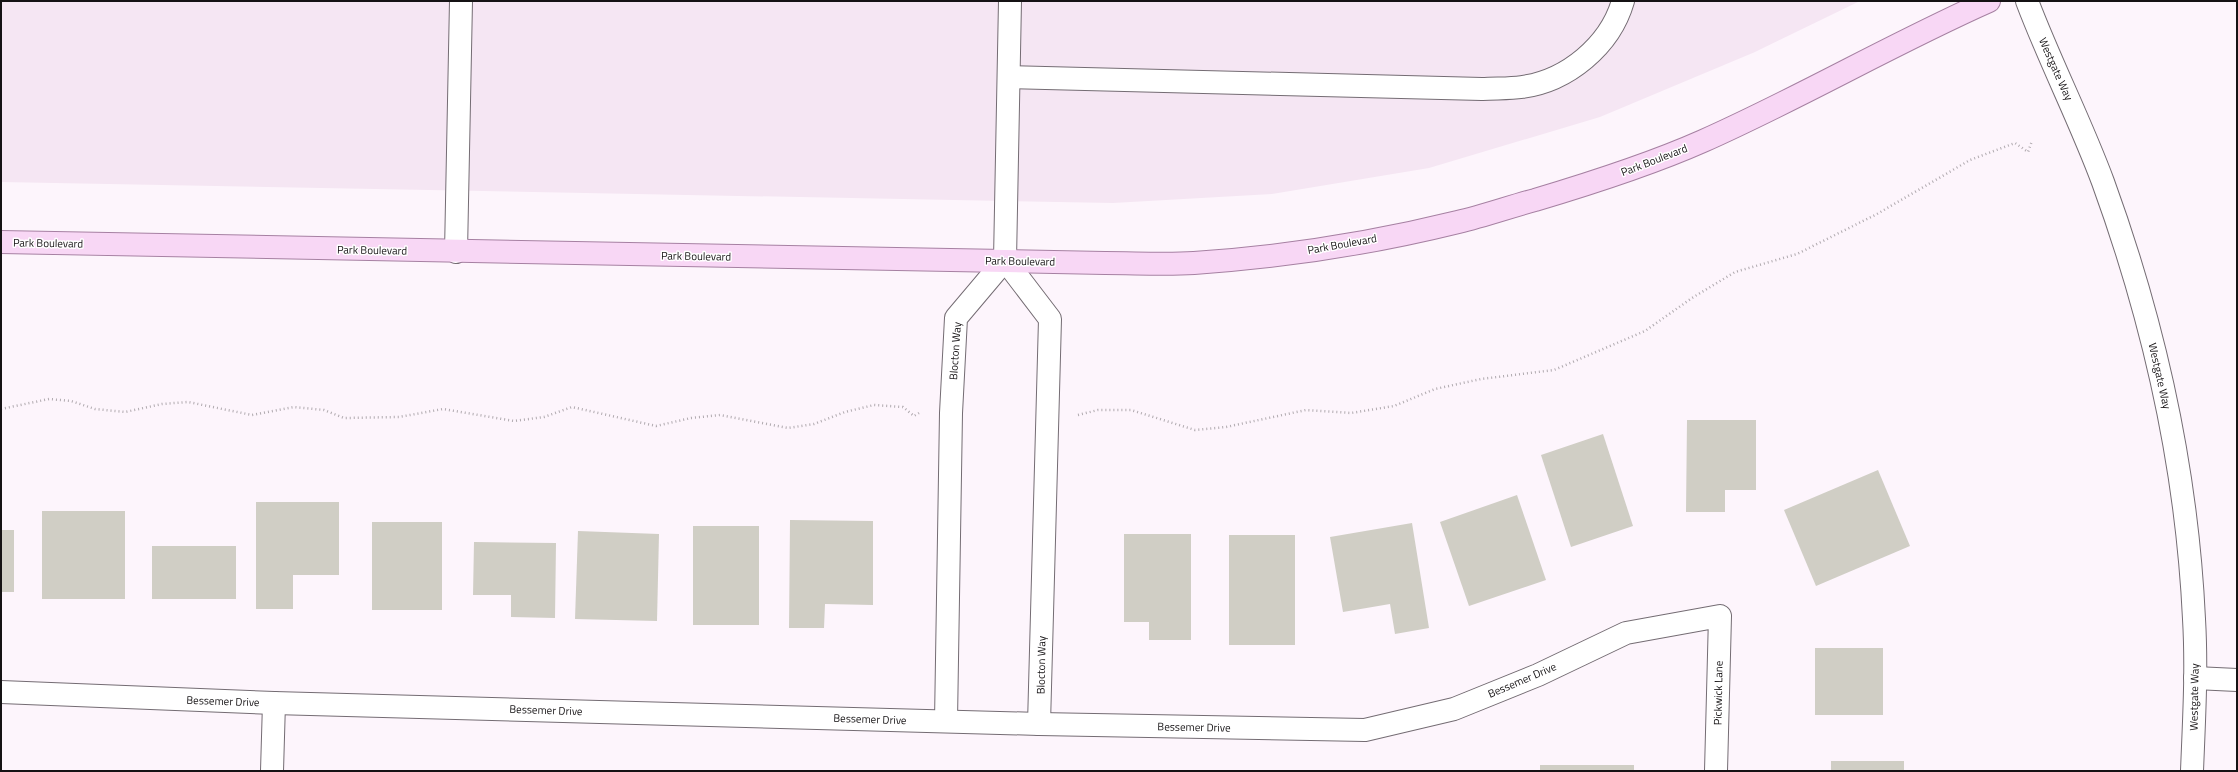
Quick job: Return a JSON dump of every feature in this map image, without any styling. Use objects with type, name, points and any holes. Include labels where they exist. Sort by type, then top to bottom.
[{"type":"main road","name":"Park Boulevard","points":[[1,242],[456,252],[1005,260],[1105,264],[1193,263],[1315,250],[1460,222],[1582,186],[1635,168],[1701,142],[1812,90],[1930,28],[1989,1]]},
{"type":"street","points":[[456,252],[461,1]]},
{"type":"street","points":[[1005,260],[1010,1]]},
{"type":"street","points":[[1009,77],[1482,89],[1523,87],[1558,76],[1584,60],[1605,35],[1623,1]]},
{"type":"street","name":"Westgate Way","points":[[2027,1],[2040,37],[2078,119],[2103,183],[2150,330],[2174,441],[2190,551],[2195,620],[2192,771]]},
{"type":"street","name":"Blocton Way","points":[[946,721],[951,421],[956,318],[1005,260],[1050,319],[1039,724]]},
{"type":"street","name":"Bessemer Drive","points":[[1,692],[274,703],[1039,724],[1365,730],[1454,709],[1538,675],[1626,632],[1720,616]]},
{"type":"street","name":"Pickwick Lane","points":[[1716,771],[1720,616]]},
{"type":"street","points":[[2195,678],[2237,680]]},
{"type":"street","points":[[272,771],[274,703]]},
{"type":"path","points":[[1078,415],[1098,410],[1131,410],[1195,430],[1226,427],[1306,410],[1351,414],[1394,406],[1435,390],[1481,379],[1554,370],[1645,331],[1692,298],[1735,272],[1797,254],[1877,214],[1970,160],[2015,143],[2028,152],[2032,141]]},
{"type":"path","points":[[1,409],[49,399],[71,402],[95,409],[125,412],[162,404],[188,402],[252,415],[294,407],[324,410],[344,418],[399,417],[442,409],[514,421],[544,417],[572,408],[656,426],[691,418],[720,415],[788,428],[814,424],[845,412],[874,405],[902,408],[914,416],[919,414]]},
{"type":"shaded area","points":[[1,1],[1860,1],[1755,52],[1600,117],[1429,168],[1272,194],[1113,203],[1,182]]},
{"type":"building","points":[[1687,420],[1756,420],[1756,490],[1725,490],[1725,512],[1686,512]]},
{"type":"building","points":[[1603,434],[1633,526],[1571,547],[1541,455]]},
{"type":"building","points":[[1878,470],[1910,546],[1816,586],[1784,510]]},
{"type":"building","points":[[1517,495],[1546,580],[1469,606],[1440,522]]},
{"type":"building","points":[[256,502],[339,502],[339,575],[293,575],[293,609],[256,609]]},
{"type":"building","points":[[42,511],[125,511],[125,599],[42,599]]},
{"type":"building","points":[[790,520],[873,521],[873,605],[825,604],[824,628],[789,628]]},
{"type":"building","points":[[372,522],[442,522],[442,610],[372,610]]},
{"type":"building","points":[[1412,523],[1429,628],[1395,634],[1390,604],[1343,612],[1330,537]]},
{"type":"building","points":[[693,526],[759,526],[759,625],[693,625]]},
{"type":"building","points":[[1,530],[14,530],[14,592],[1,592]]},
{"type":"building","points":[[578,531],[659,534],[657,621],[575,619]]},
{"type":"building","points":[[1124,534],[1191,534],[1191,640],[1149,640],[1149,622],[1124,622]]},
{"type":"building","points":[[1229,535],[1295,535],[1295,645],[1229,645]]},
{"type":"building","points":[[474,542],[556,543],[555,618],[511,617],[511,595],[473,595]]},
{"type":"building","points":[[152,546],[236,546],[236,599],[152,599]]},
{"type":"building","points":[[1815,648],[1883,648],[1883,715],[1815,715]]},
{"type":"building","points":[[1831,761],[1904,761],[1904,771],[1831,771]]},
{"type":"building","points":[[1540,765],[1634,765],[1634,771],[1540,771]]}]
